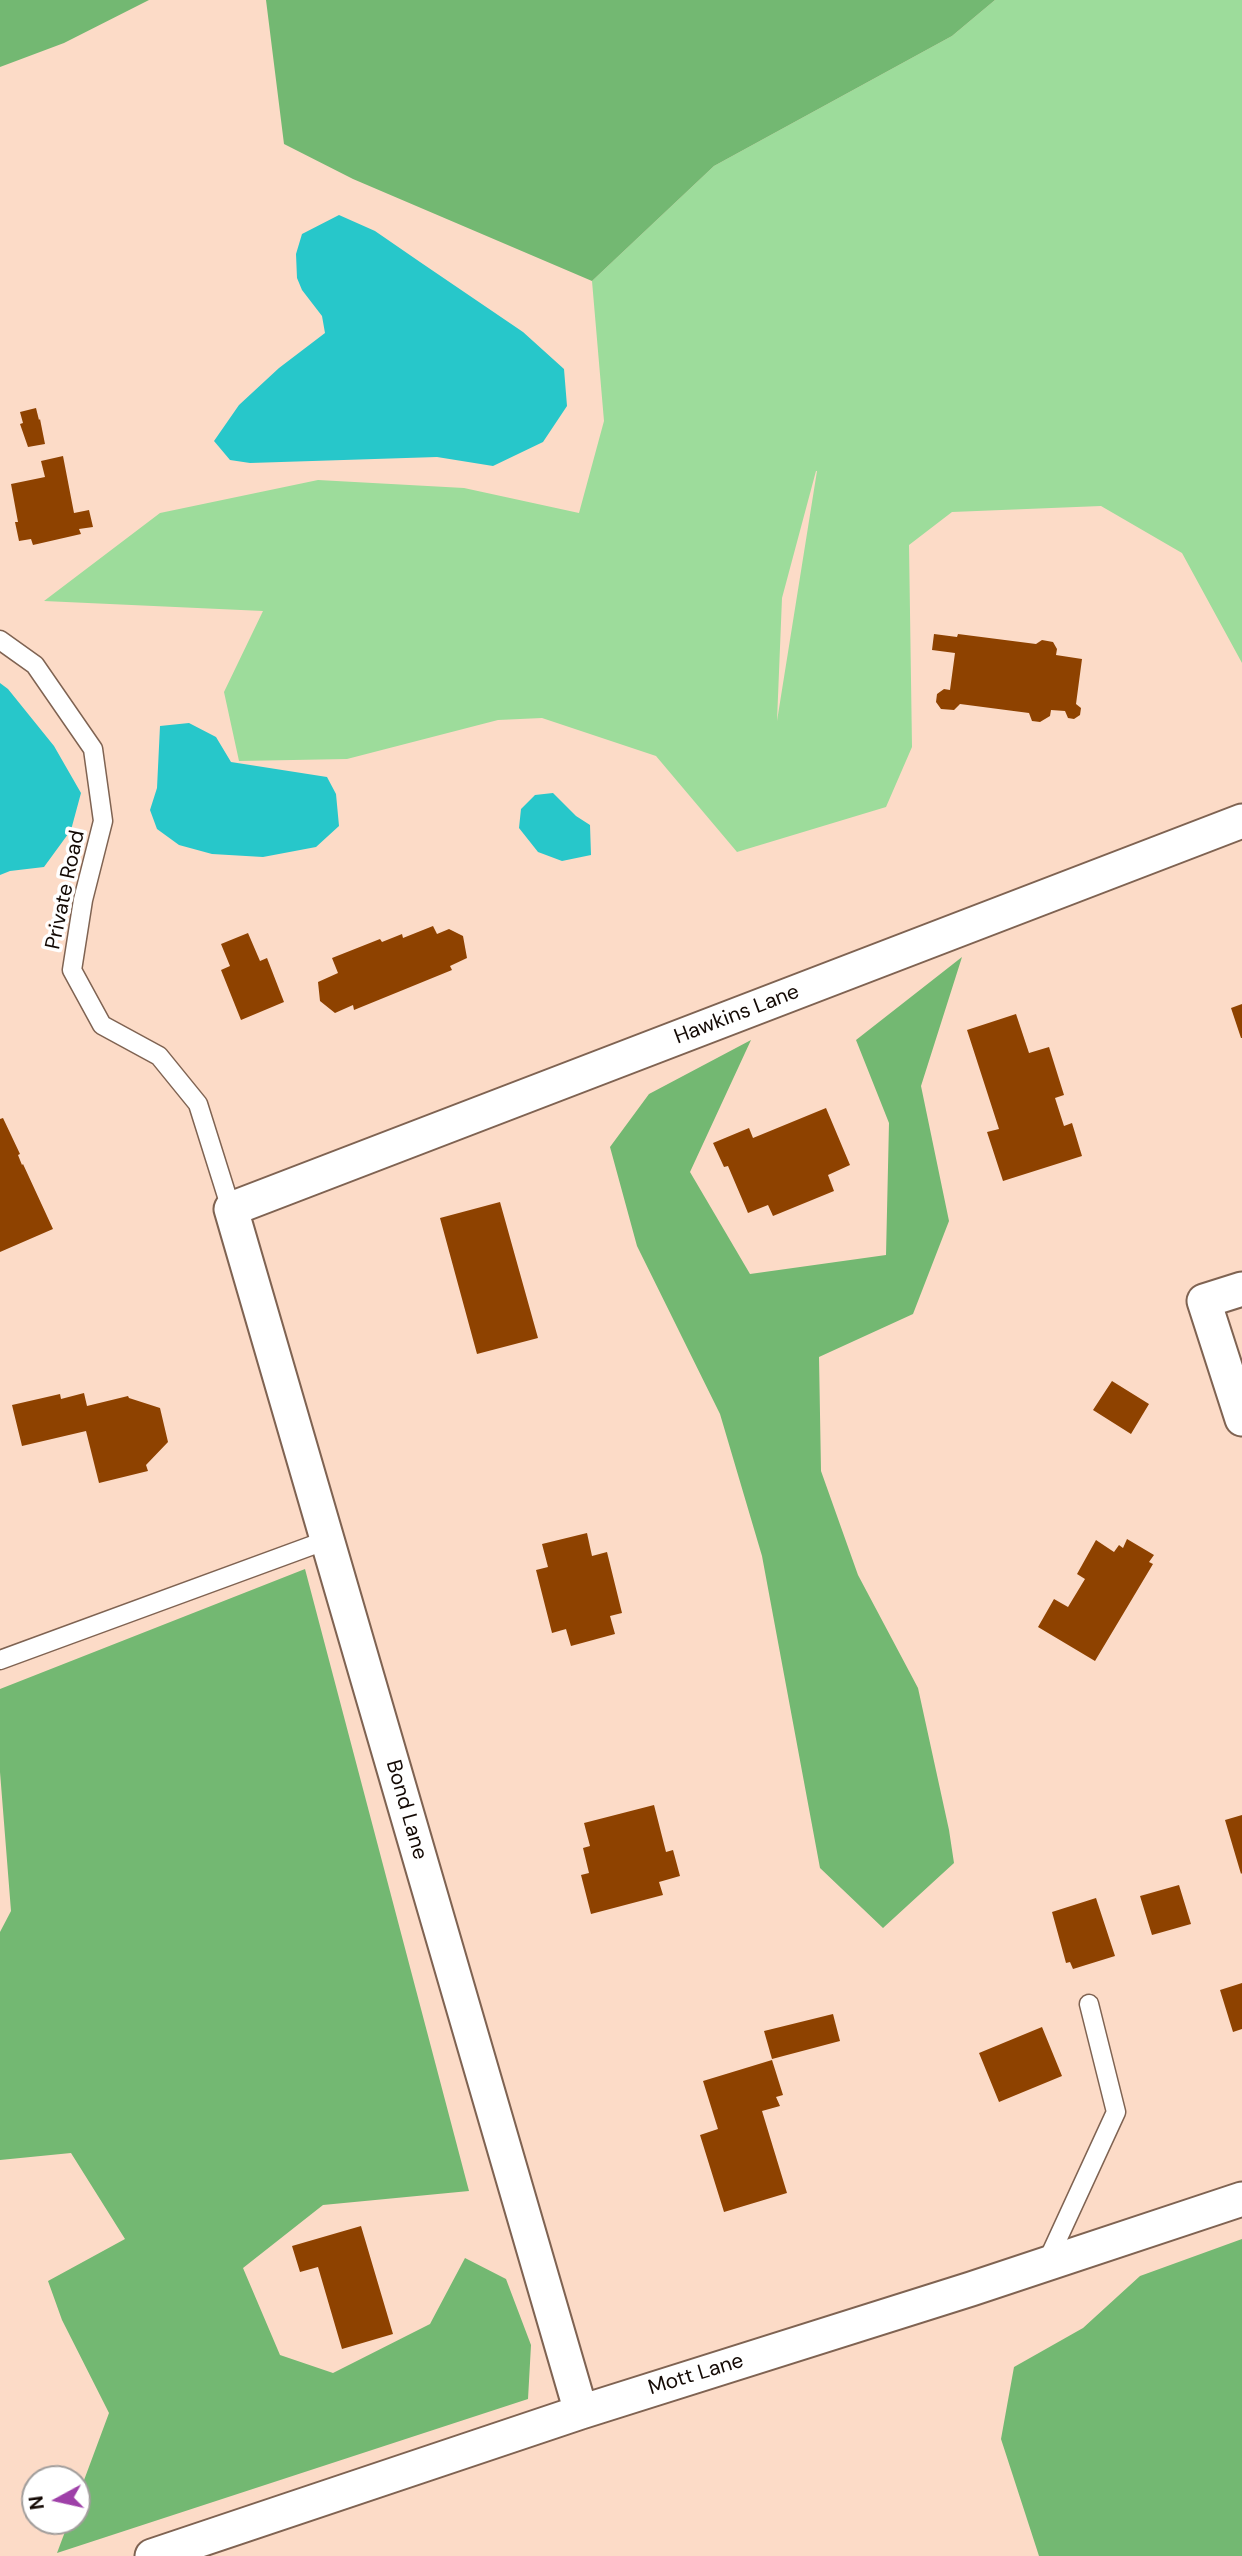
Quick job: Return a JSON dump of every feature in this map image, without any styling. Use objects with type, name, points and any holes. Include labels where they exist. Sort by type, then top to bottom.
[{"type":"street","name":"Hawkins Lane","points":[[231,1209],[1242,821]]},
{"type":"street","name":"Bond Lane","points":[[231,1209],[581,2412]]},
{"type":"street","points":[[1242,1289],[1204,1301],[1242,1419]]},
{"type":"street","name":"Mott Lane","points":[[152,2556],[581,2412],[1242,2199]]},
{"type":"lane","name":"Private Road","points":[[0,640],[35,665],[93,749],[103,821],[83,900],[72,970],[102,1025],[159,1056],[198,1104],[231,1209]]},
{"type":"lane","points":[[0,1660],[327,1540]]},
{"type":"lane","points":[[1046,2264],[1116,2112],[1089,2004]]},
{"type":"green space","points":[[0,0],[149,0],[64,43],[0,67]]},
{"type":"green space","points":[[266,0],[995,0],[952,36],[714,166],[592,281],[353,179],[284,144]]},
{"type":"green space","points":[[995,0],[1242,0],[1242,663],[1182,553],[1101,506],[952,512],[909,545],[912,747],[886,807],[737,852],[656,756],[542,718],[498,720],[347,759],[239,761],[224,692],[263,611],[44,601],[160,513],[318,480],[464,488],[579,513],[604,421],[592,281],[714,166],[952,36]],"holes":[[[817,471],[777,721],[782,598]]]},
{"type":"green space","points":[[962,957],[921,1086],[949,1221],[913,1314],[819,1357],[821,1471],[858,1575],[918,1688],[954,1863],[883,1928],[820,1868],[762,1556],[720,1414],[637,1246],[610,1147],[649,1094],[751,1040],[690,1172],[750,1274],[886,1255],[889,1123],[856,1040]]},
{"type":"green space","points":[[305,1569],[469,2191],[323,2205],[243,2268],[280,2355],[333,2373],[430,2324],[465,2258],[506,2279],[531,2345],[528,2399],[57,2553],[64,2535],[91,2535],[90,2465],[109,2413],[62,2320],[48,2281],[125,2239],[71,2153],[0,2160],[0,1932],[11,1911],[0,1772],[0,1689]]},
{"type":"green space","points":[[1242,2239],[1242,2556],[1039,2556],[1001,2439],[1014,2367],[1083,2328],[1140,2276]]},
{"type":"water","points":[[339,215],[375,231],[523,332],[564,369],[567,406],[543,442],[493,466],[437,457],[250,463],[230,460],[214,441],[239,405],[279,368],[325,333],[322,316],[302,290],[297,278],[296,254],[302,234]]},
{"type":"water","points":[[0,683],[8,689],[54,746],[81,793],[71,830],[44,867],[10,871],[0,875]]},
{"type":"water","points":[[189,723],[216,737],[231,762],[327,777],[336,794],[339,826],[316,847],[263,857],[212,854],[179,845],[157,829],[150,810],[157,788],[160,726]]},
{"type":"water","points":[[553,793],[576,816],[590,825],[591,855],[562,861],[538,852],[519,828],[521,809],[535,795]]},
{"type":"building","points":[[36,408],[45,444],[28,447],[20,424],[23,423],[20,412]]},
{"type":"building","points":[[63,456],[74,513],[89,510],[93,527],[79,529],[81,534],[33,545],[31,539],[19,541],[11,484],[45,477],[41,461]]},
{"type":"building","points":[[934,634],[957,637],[958,634],[1036,644],[1042,640],[1053,642],[1057,649],[1056,655],[1082,659],[1076,704],[1081,708],[1080,715],[1074,719],[1068,718],[1065,711],[1051,710],[1050,716],[1040,722],[1032,721],[1029,713],[960,704],[954,710],[941,709],[936,702],[937,694],[944,689],[950,690],[955,653],[932,650]]},
{"type":"building","points":[[433,926],[437,934],[449,929],[463,936],[467,958],[450,966],[452,970],[354,1010],[353,1005],[335,1013],[320,1001],[318,982],[338,973],[332,958],[380,939],[382,942],[402,934],[403,938]]},
{"type":"building","points":[[248,933],[260,961],[267,958],[284,1002],[241,1020],[221,970],[230,966],[221,944]]},
{"type":"building","points":[[1242,1004],[1242,1038],[1241,1038],[1231,1008]]},
{"type":"building","points":[[1016,1014],[1029,1053],[1049,1047],[1064,1095],[1055,1098],[1064,1126],[1072,1123],[1082,1156],[1003,1181],[987,1132],[999,1129],[967,1030]]},
{"type":"building","points":[[826,1108],[850,1165],[828,1175],[834,1191],[773,1216],[768,1205],[748,1213],[728,1166],[724,1167],[713,1143],[749,1128],[753,1138]]},
{"type":"building","points":[[3,1118],[53,1229],[0,1252],[0,1119]]},
{"type":"building","points":[[500,1202],[538,1338],[477,1354],[440,1218]]},
{"type":"building","points":[[1112,1381],[1149,1404],[1131,1434],[1093,1410]]},
{"type":"building","points":[[84,1393],[87,1406],[128,1396],[160,1408],[168,1442],[146,1465],[148,1471],[99,1483],[86,1431],[22,1446],[12,1405],[60,1394],[61,1399]]},
{"type":"building","points":[[587,1533],[592,1556],[607,1552],[622,1613],[610,1616],[615,1634],[571,1646],[566,1629],[552,1633],[536,1570],[548,1567],[542,1544]]},
{"type":"building","points":[[1127,1539],[1154,1555],[1149,1562],[1153,1564],[1095,1661],[1038,1627],[1054,1599],[1068,1607],[1085,1579],[1077,1574],[1096,1540],[1114,1552],[1119,1545],[1123,1548]]},
{"type":"building","points":[[654,1805],[666,1852],[673,1850],[680,1876],[659,1882],[663,1895],[591,1914],[581,1875],[589,1873],[583,1848],[590,1846],[584,1823]]},
{"type":"building","points":[[1242,1815],[1242,1873],[1241,1874],[1225,1820]]},
{"type":"building","points":[[1179,1885],[1191,1924],[1152,1935],[1140,1896]]},
{"type":"building","points":[[1096,1898],[1115,1956],[1073,1969],[1070,1962],[1066,1963],[1052,1912]]},
{"type":"building","points":[[1242,1983],[1242,2029],[1233,2032],[1220,1990]]},
{"type":"building","points":[[833,2014],[840,2041],[772,2059],[764,2031]]},
{"type":"building","points":[[1042,2027],[1062,2076],[999,2102],[979,2053]]},
{"type":"building","points":[[772,2060],[783,2095],[776,2097],[780,2106],[762,2111],[787,2193],[724,2212],[700,2135],[718,2129],[703,2081]]},
{"type":"building","points":[[361,2226],[393,2334],[342,2349],[318,2267],[300,2272],[292,2246]]}]
